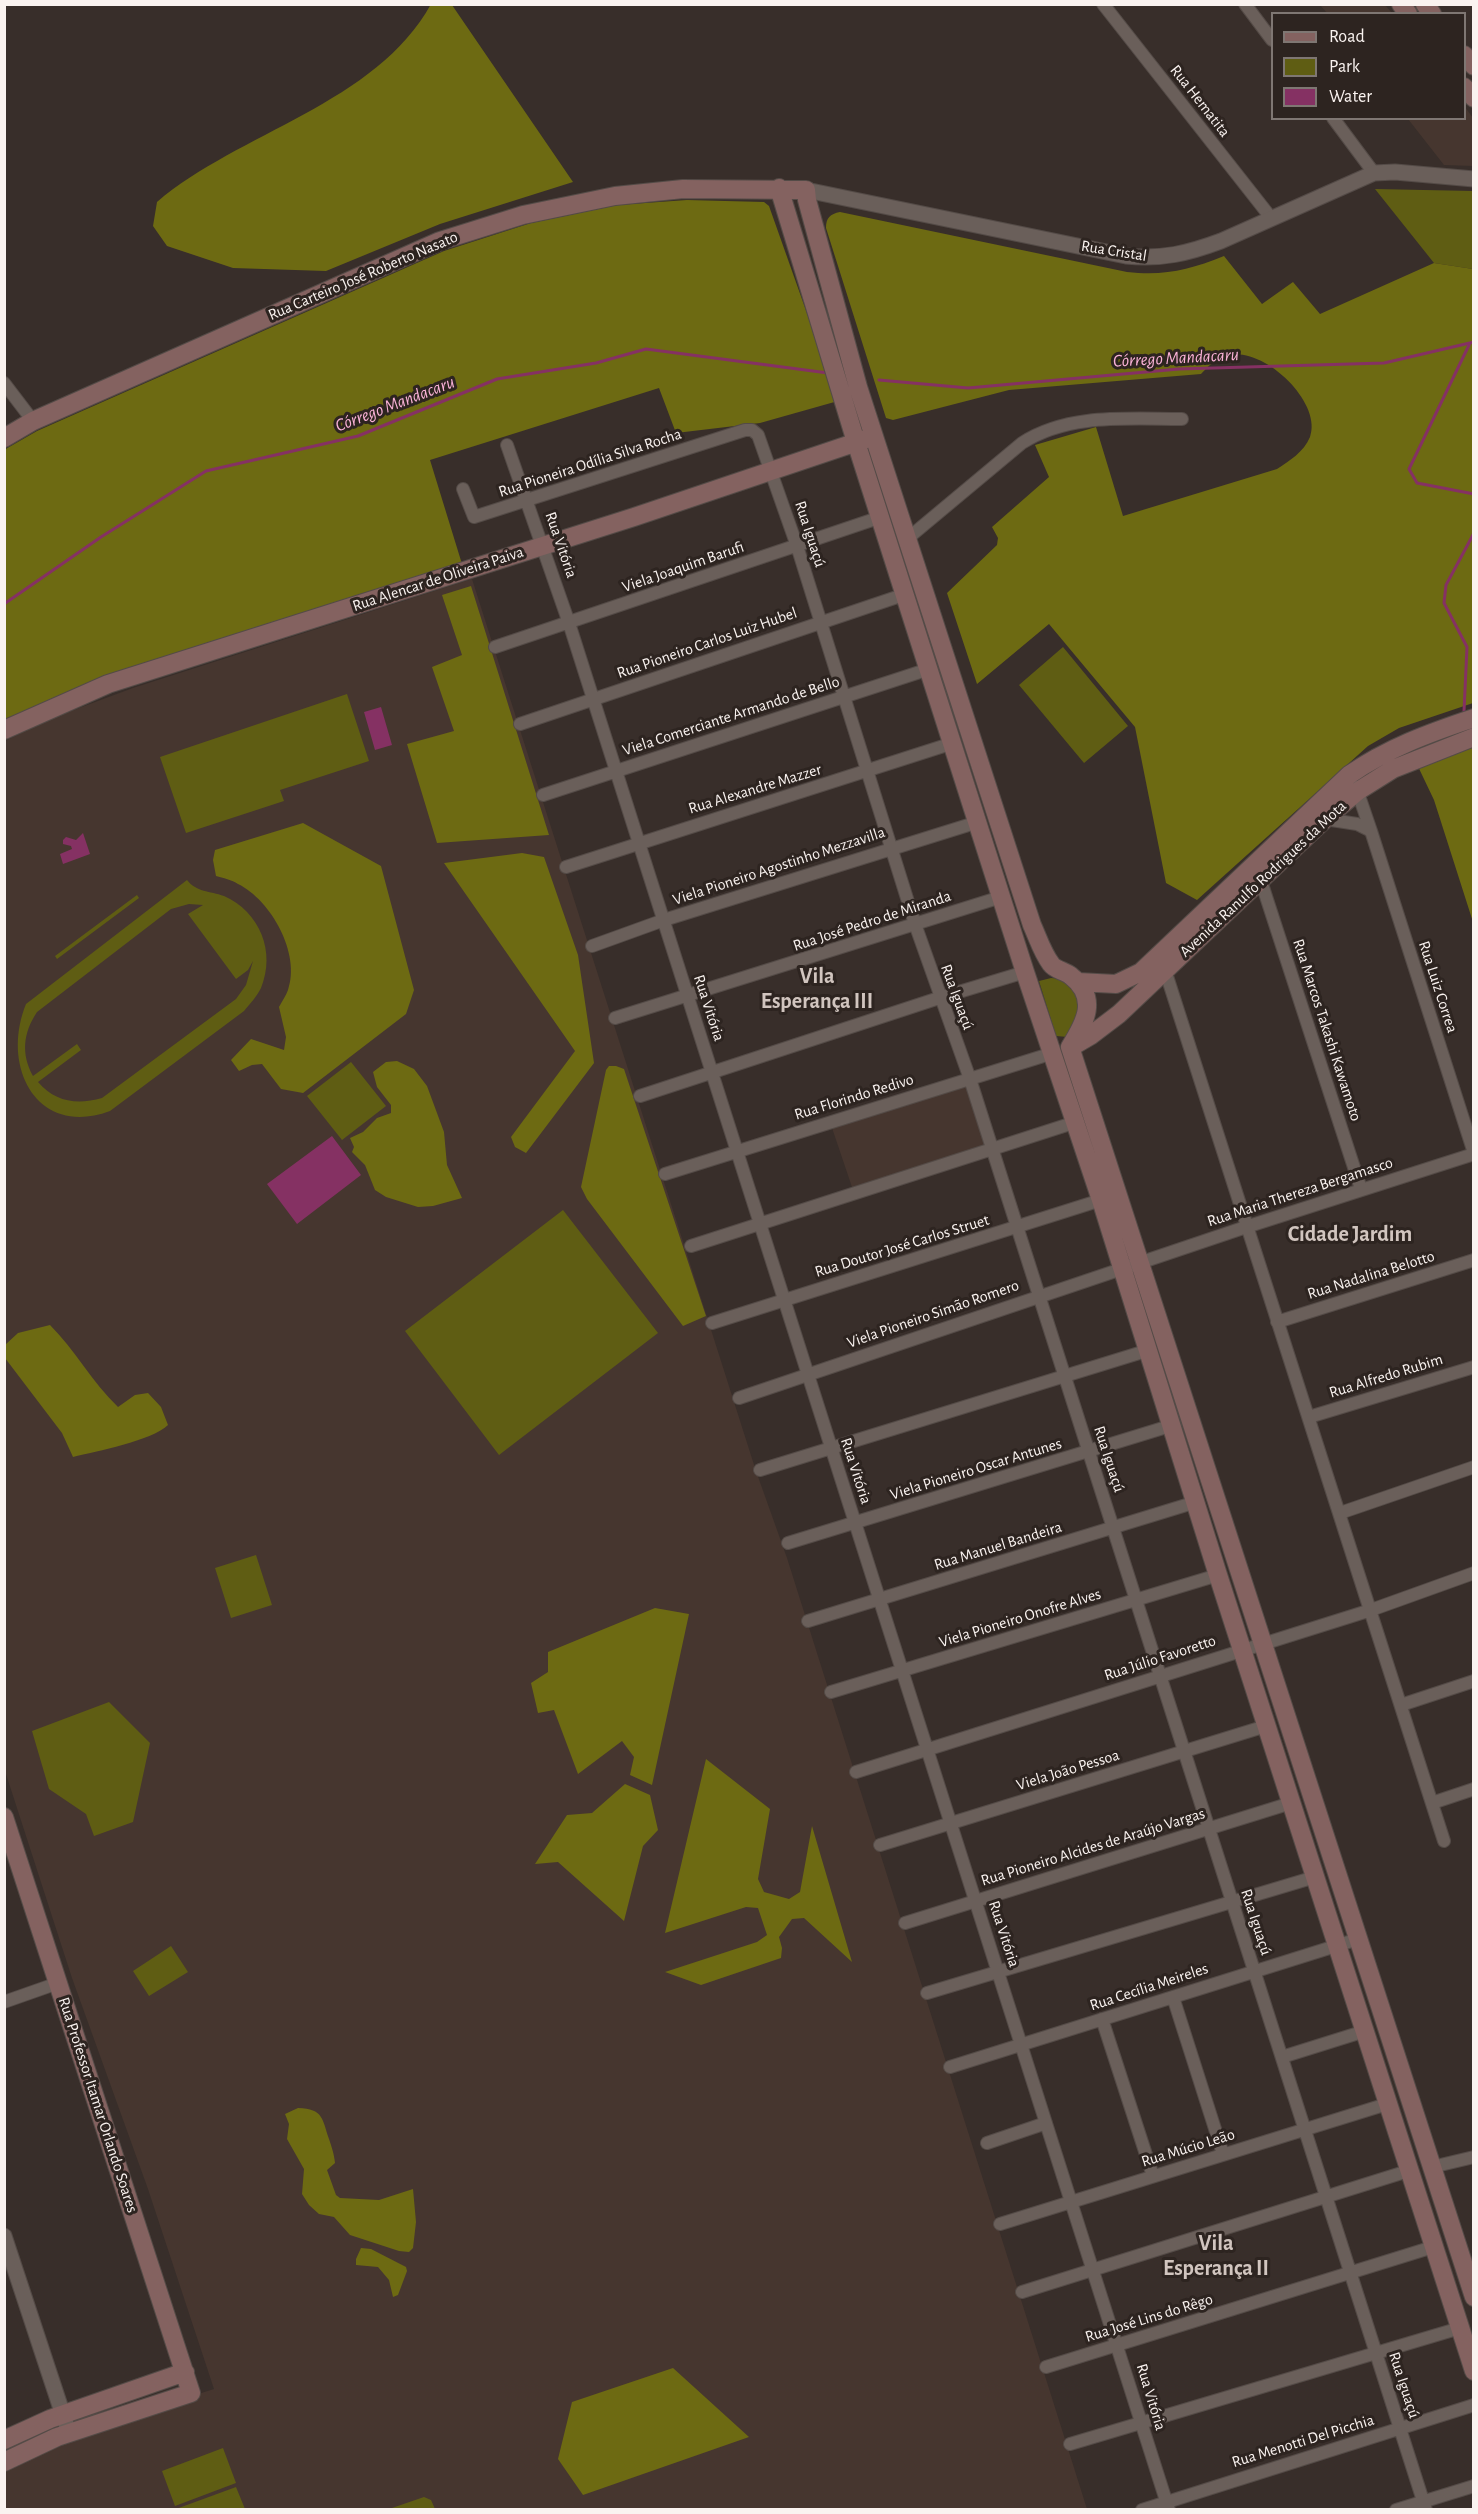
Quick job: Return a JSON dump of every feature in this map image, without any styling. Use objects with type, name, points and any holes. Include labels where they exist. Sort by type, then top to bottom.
[{"type":"main road","name":"Rua Cristal","points":[[779,188],[806,190]]},
{"type":"main road","points":[[779,188],[856,442],[1025,972],[1061,1050],[1131,1267],[1263,1644],[1473,2297]]},
{"type":"main road","name":"Rua Carteiro José Roberto Nasato","points":[[4,438],[33,421],[440,241],[523,215],[615,196],[683,189],[779,188]]},
{"type":"main road","points":[[806,190],[858,387],[1032,925],[1052,966],[1078,982],[1086,997],[1088,1010],[1084,1024],[1061,1050]]},
{"type":"main road","name":"Rua Alencar de Oliveira Paiva","points":[[4,730],[108,684],[544,545],[874,436]]},
{"type":"main road","name":"Avenida Ranulfo Rodrigues da Mota","points":[[1078,982],[1116,984],[1141,972],[1354,783],[1406,742],[1473,718]]},
{"type":"main road","name":"Avenida Ranulfo Rodrigues da Mota","points":[[1061,1050],[1112,1020],[1261,882],[1325,819],[1354,783],[1473,737]]},
{"type":"main road","points":[[1025,972],[1052,966]]},
{"type":"main road","points":[[1061,1050],[1076,1122],[1101,1200],[1131,1267],[1149,1350],[1218,1575],[1473,2371]]},
{"type":"main road","name":"Rua Professor Itamar Orlando Soares","points":[[4,1817],[191,2393],[69,2433]]},
{"type":"main road","points":[[4,2440],[62,2414],[185,2372]]},
{"type":"main road","points":[[4,2462],[69,2433]]},
{"type":"street","name":"Rua Hematita","points":[[1102,4],[1272,219]]},
{"type":"street","points":[[1245,4],[1271,39]]},
{"type":"street","points":[[1334,120],[1374,173]]},
{"type":"street","name":"Rua Cristal","points":[[806,190],[1145,258],[1177,255],[1198,250],[1374,173],[1395,172],[1473,178]]},
{"type":"street","points":[[4,382],[33,421]]},
{"type":"street","points":[[907,539],[1022,443],[1039,432],[1096,419],[1182,419]]},
{"type":"street","name":"Rua Iguaçú","points":[[745,430],[752,430],[758,435],[797,546],[915,924],[939,998],[970,1079],[1425,2505]]},
{"type":"street","name":"Rua Pioneira Odília Silva Rocha","points":[[463,489],[474,517],[745,430]]},
{"type":"street","name":"Rua Vitória","points":[[507,445],[544,545],[594,700],[1168,2506]]},
{"type":"street","name":"Viela Joaquim Barufi","points":[[495,647],[881,517]]},
{"type":"street","name":"Rua Pioneiro Carlos Luiz Hubel","points":[[520,724],[906,594]]},
{"type":"street","name":"Viela Comerciante Armando de Bello","points":[[543,795],[929,669]]},
{"type":"street","name":"Rua Alexandre Mazzer","points":[[566,867],[953,743]]},
{"type":"street","name":"Rua Luiz Correa","points":[[1354,783],[1473,1154]]},
{"type":"street","points":[[1325,819],[1357,824],[1371,831]]},
{"type":"street","name":"Viela Pioneiro Agostinho Mezzavilla","points":[[592,946],[978,822]]},
{"type":"street","name":"Rua Marcos Takashi Kawamoto","points":[[1261,882],[1361,1190]]},
{"type":"street","name":"Rua José Pedro de Miranda","points":[[615,1018],[1001,897]]},
{"type":"street","points":[[1165,970],[1444,1841]]},
{"type":"street","points":[[640,1096],[1025,972]]},
{"type":"street","name":"Rua Florindo Redivo","points":[[665,1174],[1061,1050]]},
{"type":"street","points":[[691,1246],[1076,1122]]},
{"type":"street","name":"Rua Maria Thereza Bergamasco","points":[[1131,1267],[1246,1227],[1473,1154]]},
{"type":"street","name":"Rua Doutor José Carlos Struet","points":[[712,1323],[1101,1200]]},
{"type":"street","name":"Rua Nadalina Belotto","points":[[1277,1322],[1473,1260]]},
{"type":"street","name":"Viela Pioneiro Simão Romero","points":[[740,1398],[1039,1295],[1131,1267]]},
{"type":"street","points":[[760,1470],[1149,1350]]},
{"type":"street","name":"Rua Alfredo Rubim","points":[[1309,1417],[1473,1366]]},
{"type":"street","name":"Viela Pioneiro Oscar Antunes","points":[[788,1543],[1173,1425]]},
{"type":"street","points":[[1340,1513],[1473,1467]]},
{"type":"street","name":"Rua Manuel Bandeira","points":[[808,1621],[1196,1502]]},
{"type":"street","name":"Rua Júlio Favoretto","points":[[856,1772],[1371,1610],[1473,1573]]},
{"type":"street","name":"Viela Pioneiro Onofre Alves","points":[[831,1692],[1218,1575]]},
{"type":"street","points":[[1401,1705],[1473,1681]]},
{"type":"street","name":"Viela João Pessoa","points":[[880,1845],[1266,1726]]},
{"type":"street","points":[[1432,1803],[1473,1789]]},
{"type":"street","name":"Rua Pioneiro Alcides de Araújo Vargas","points":[[904,1923],[1291,1803]]},
{"type":"street","points":[[927,1994],[1316,1877]]},
{"type":"street","name":"Rua Cecília Meireles","points":[[950,2067],[1358,1940]]},
{"type":"street","points":[[4,2002],[58,1983]]},
{"type":"street","points":[[1173,1997],[1223,2154]]},
{"type":"street","points":[[1102,2019],[1153,2176]]},
{"type":"street","points":[[1282,2056],[1365,2031]]},
{"type":"street","name":"Rua Múcio Leão","points":[[1000,2224],[1387,2104]]},
{"type":"street","points":[[987,2143],[1046,2123]]},
{"type":"street","points":[[1432,2167],[1473,2157]]},
{"type":"street","points":[[1022,2292],[1408,2171]]},
{"type":"street","points":[[5,2240],[69,2433]]},
{"type":"street","name":"Rua José Lins do Rêgo","points":[[1046,2367],[1433,2247]]},
{"type":"street","points":[[1070,2444],[1460,2328]]},
{"type":"street","name":"Rua Menotti Del Picchia","points":[[1142,2510],[1168,2506],[1473,2405]]},
{"type":"street","points":[[1396,2510],[1425,2505],[1473,2486]]},
{"type":"shaded area","points":[[431,4],[452,5],[573,182],[440,224],[326,271],[233,268],[167,246],[153,226],[157,202],[190,177],[342,92],[377,67],[407,38]]},
{"type":"shaded area","points":[[1320,5],[1385,5],[1391,12],[1326,12]]},
{"type":"shaded area","points":[[1466,108],[1473,118],[1473,166],[1444,165],[1409,120],[1466,120]]},
{"type":"shaded area","points":[[687,200],[764,202],[769,206],[838,401],[760,423],[676,433],[659,388],[430,460],[462,564],[5,723],[4,450],[37,431],[444,251],[531,223],[617,205]]},
{"type":"shaded area","points":[[840,212],[1127,272],[1177,271],[1224,256],[1262,304],[1293,282],[1320,314],[1434,263],[1473,269],[1473,703],[1399,728],[1368,746],[1197,900],[1166,883],[1135,727],[1049,624],[977,684],[947,593],[997,545],[998,538],[992,527],[1049,477],[1035,445],[1096,427],[1123,516],[1277,469],[1300,452],[1310,437],[1312,422],[1307,406],[1297,390],[1267,364],[1250,356],[1233,354],[1216,360],[1201,374],[1009,390],[893,420],[886,418],[826,228],[829,217]]},
{"type":"shaded area","points":[[472,579],[756,1471],[787,1558],[1087,2509],[5,2510],[5,2465],[148,2410],[214,2389],[148,2189],[72,1978],[5,1771],[5,741],[52,718],[133,688]]},
{"type":"shaded area","points":[[471,586],[549,835],[437,843],[407,744],[454,731],[432,667],[462,655],[442,595]]},
{"type":"shaded area","points":[[1473,736],[1473,922],[1434,800],[1413,756]]},
{"type":"shaded area","points":[[303,823],[381,866],[414,990],[406,1014],[303,1093],[281,1089],[262,1064],[252,1065],[239,1071],[231,1060],[251,1039],[284,1050],[286,1037],[279,1007],[288,990],[291,976],[290,960],[287,945],[280,930],[262,902],[233,881],[216,876],[213,860],[215,850]]},
{"type":"shaded area","points":[[522,853],[544,857],[578,955],[594,1063],[526,1153],[515,1147],[511,1137],[575,1051],[444,863]]},
{"type":"shaded area","points":[[397,1061],[414,1069],[427,1086],[444,1132],[447,1165],[462,1198],[433,1206],[418,1207],[386,1197],[375,1190],[365,1165],[352,1152],[354,1147],[350,1138],[363,1132],[377,1118],[391,1113],[391,1105],[377,1087],[373,1072],[386,1062]]},
{"type":"shaded area","points":[[609,1066],[624,1069],[706,1316],[683,1326],[587,1199],[581,1187],[606,1070]]},
{"type":"shaded area","points":[[970,1079],[992,1149],[854,1193],[830,1122]]},
{"type":"shaded area","points":[[50,1325],[118,1407],[135,1395],[148,1393],[161,1407],[168,1425],[137,1441],[73,1457],[62,1433],[5,1358],[5,1345],[18,1333]]},
{"type":"shaded area","points":[[655,1608],[689,1614],[652,1785],[630,1775],[634,1757],[622,1741],[578,1774],[554,1710],[538,1713],[531,1683],[548,1672],[548,1652]]},
{"type":"shaded area","points":[[706,1759],[770,1809],[758,1879],[764,1892],[789,1899],[800,1892],[812,1826],[852,1962],[804,1918],[792,1919],[779,1937],[782,1948],[781,1958],[701,1985],[665,1972],[757,1942],[767,1935],[758,1908],[746,1907],[665,1933]]},
{"type":"shaded area","points":[[625,1784],[650,1795],[658,1830],[643,1846],[624,1921],[558,1862],[535,1864],[567,1815],[592,1813]]},
{"type":"shaded area","points":[[298,2108],[313,2110],[321,2116],[335,2163],[327,2170],[336,2195],[340,2198],[379,2200],[413,2189],[416,2222],[413,2248],[409,2252],[399,2251],[350,2235],[334,2217],[319,2214],[309,2205],[302,2194],[304,2169],[287,2139],[289,2124],[285,2114]]},
{"type":"shaded area","points":[[361,2248],[371,2249],[406,2267],[407,2271],[398,2295],[393,2297],[389,2280],[378,2267],[356,2265]]},
{"type":"shaded area","points":[[673,2368],[749,2437],[583,2495],[558,2459],[572,2402]]},
{"type":"green space","points":[[1375,189],[1473,191],[1473,269],[1434,263]]},
{"type":"green space","points":[[1063,647],[1128,726],[1084,763],[1019,685]]},
{"type":"green space","points":[[347,694],[369,761],[280,790],[284,801],[186,833],[160,757]]},
{"type":"green space","points":[[187,880],[199,889],[224,896],[237,903],[247,912],[262,935],[267,961],[265,974],[261,988],[244,1011],[110,1111],[85,1117],[63,1115],[45,1106],[31,1092],[22,1073],[18,1052],[19,1028],[26,1004]],"holes":[[[189,904],[203,905],[188,914],[236,979],[248,970],[253,961],[246,985],[236,999],[102,1098],[84,1101],[67,1100],[45,1089],[38,1082],[81,1050],[77,1044],[33,1076],[29,1068],[25,1044],[26,1036],[37,1012],[171,909]]]},
{"type":"green space","points":[[137,895],[139,898],[57,959],[55,956]]},
{"type":"green space","points":[[1051,978],[1066,983],[1081,1004],[1068,1037],[1056,1036],[1039,981]]},
{"type":"green space","points":[[351,1062],[386,1106],[342,1140],[307,1096]]},
{"type":"green space","points":[[563,1210],[658,1333],[499,1455],[405,1331]]},
{"type":"green space","points":[[256,1555],[272,1605],[231,1618],[215,1568]]},
{"type":"green space","points":[[109,1702],[150,1743],[133,1822],[94,1836],[86,1814],[49,1789],[32,1731]]},
{"type":"green space","points":[[171,1946],[188,1972],[149,1996],[133,1971]]},
{"type":"green space","points":[[223,2448],[236,2483],[175,2506],[162,2471]]},
{"type":"green space","points":[[236,2487],[245,2509],[176,2509]]},
{"type":"green space","points":[[424,2497],[431,2500],[435,2509],[389,2509]]},
{"type":"water","points":[[381,707],[392,745],[375,750],[364,712]]},
{"type":"water","points":[[83,833],[90,854],[63,864],[60,854],[72,849],[71,846],[63,844],[63,840],[66,837],[76,840]]},
{"type":"water","points":[[332,1136],[361,1175],[297,1224],[267,1184]]},
{"type":"waterway","name":"Córrego Mandacaru","points":[[879,380],[968,388],[1179,369],[1384,363],[1474,342]]},
{"type":"waterway","points":[[1470,343],[1409,469],[1417,483],[1474,494]]},
{"type":"waterway","name":"Córrego Mandacaru","points":[[4,604],[101,537],[206,471],[358,436],[497,379],[596,363],[646,349],[828,373]]},
{"type":"waterway","points":[[1464,711],[1467,647],[1444,603],[1446,585],[1474,533]]},
{"type":"district","name":"Vila Esperança III","points":[[817,988]]},
{"type":"district","name":"Cidade Jardim","points":[[1350,1234]]},
{"type":"district","name":"Vila Esperança II","points":[[1216,2256]]}]
